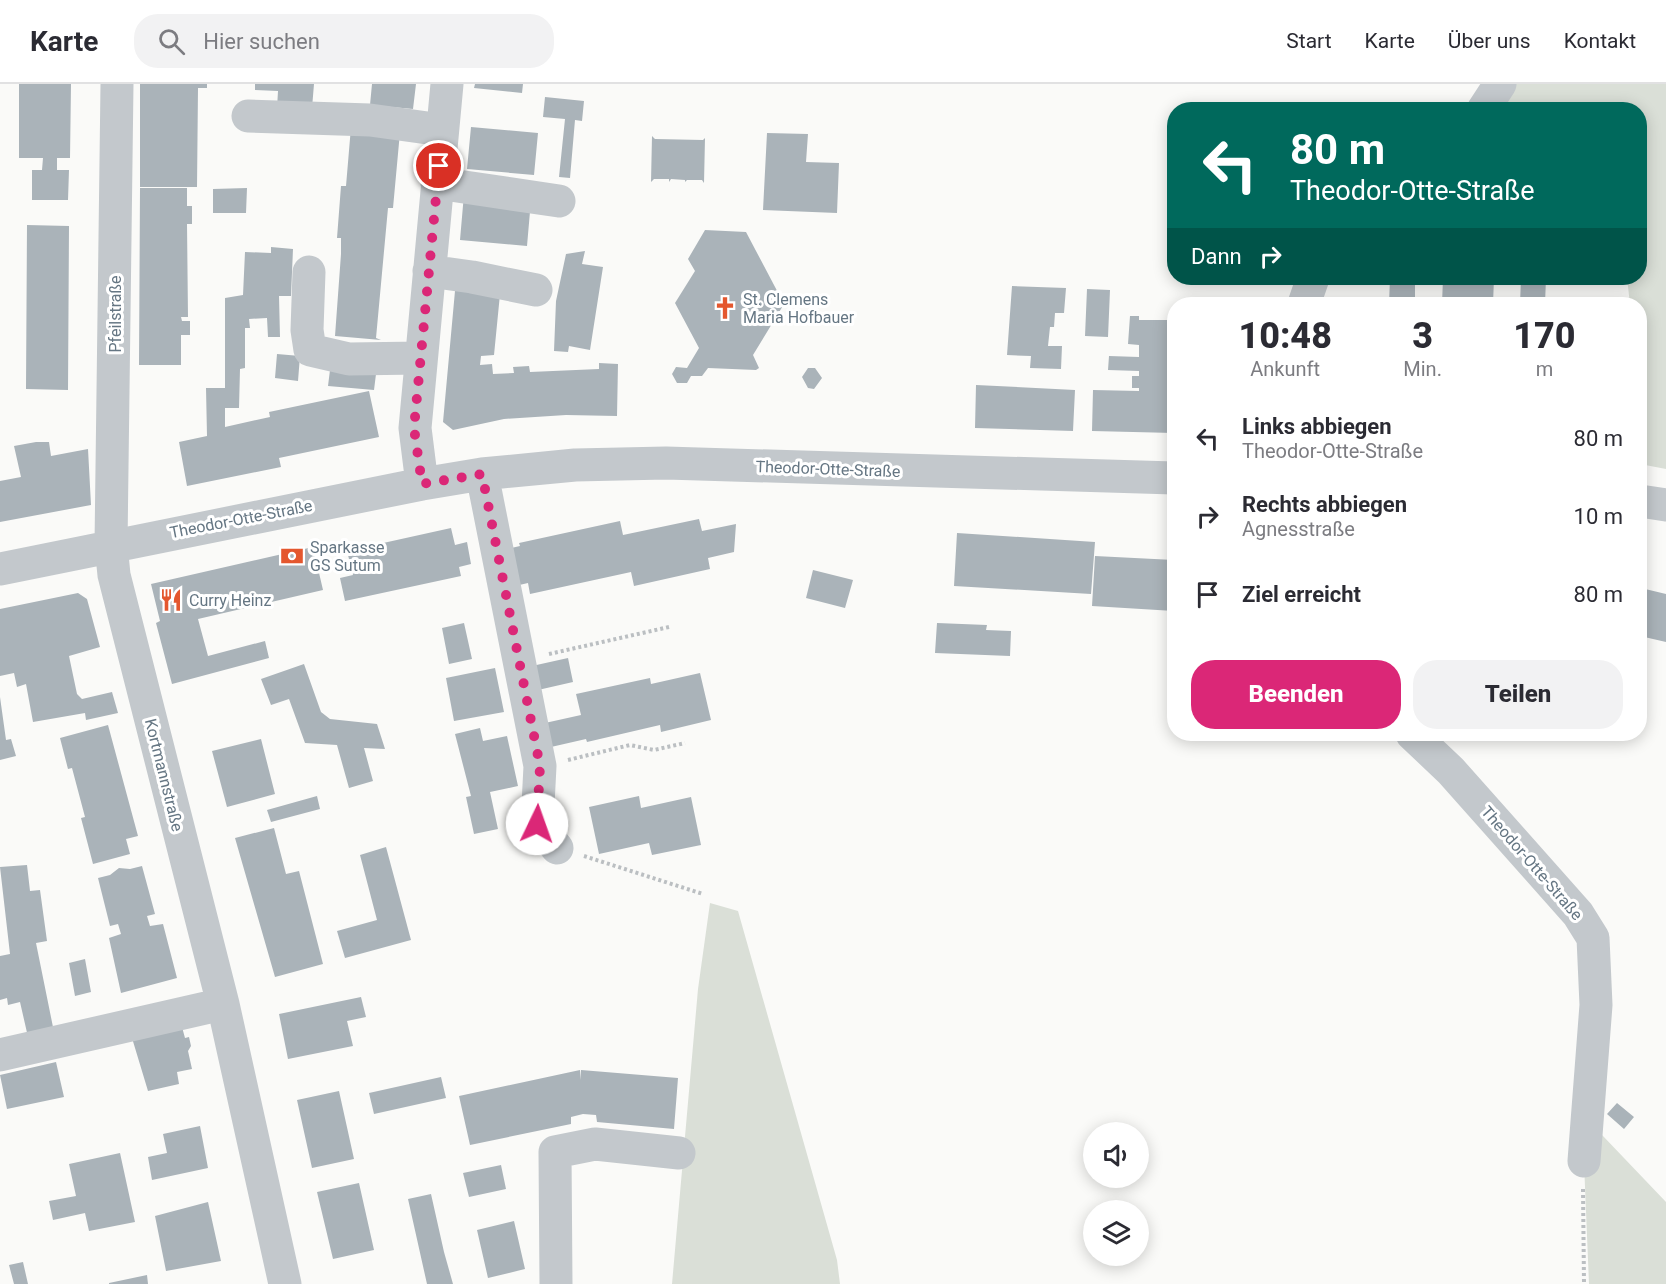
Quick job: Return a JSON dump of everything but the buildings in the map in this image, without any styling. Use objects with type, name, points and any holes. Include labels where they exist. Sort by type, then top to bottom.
[{"type":"street","name":"Pfeilstraße","points":[[111,545],[117,84]]},
{"type":"street","points":[[422,484],[414,428],[447,84]]},
{"type":"street","points":[[1488,102],[1500,84]]},
{"type":"street","points":[[248,116],[370,120],[442,130]]},
{"type":"street","points":[[437,183],[559,201]]},
{"type":"street","points":[[429,271],[472,276],[536,290]]},
{"type":"street","points":[[309,272],[307,330],[310,350],[349,359],[421,358]]},
{"type":"street","name":"Theodor-Otte-Straße","points":[[0,569],[422,484],[482,474],[574,465],[666,463],[1167,478]]},
{"type":"street","points":[[482,474],[540,766],[537,824],[557,848]]},
{"type":"street","points":[[1647,502],[1666,506]]},
{"type":"street","name":"Kortmannstraße","points":[[111,545],[114,575],[223,1004],[285,1284]]},
{"type":"street","name":"Theodor-Otte-Straße","points":[[1419,741],[1451,771],[1578,914],[1593,938],[1596,1005],[1584,1161]]},
{"type":"street","points":[[0,1055],[223,1004]]},
{"type":"street","points":[[556,1284],[555,1152],[595,1144],[679,1153]]},
{"type":"path","points":[[519,660],[669,627]]},
{"type":"path","points":[[540,766],[630,745],[654,750],[685,744]]},
{"type":"path","points":[[557,848],[703,894]]},
{"type":"path","points":[[1584,1161],[1581,1244],[1584,1284]]},
{"type":"shaded area","points":[[1509,84],[1666,84],[1666,469],[1647,465],[1647,297],[1629,297],[1628,285],[1647,285],[1647,102],[1499,102]]},
{"type":"shaded area","points":[[710,903],[738,911],[837,1260],[840,1284],[672,1284],[698,989]]},
{"type":"shaded area","points":[[1582,1114],[1666,1202],[1666,1284],[1589,1284]]},
{"type":"place","name":"St. Clemens Maria Hofbauer","points":[[725,308]]},
{"type":"place","name":"Sparkasse GS Sutum","points":[[292,556]]},
{"type":"place","name":"Curry Heinz","points":[[171,600]]},
{"type":"route","points":[[439,166],[414,428],[422,484],[482,474],[540,766],[537,824]]}]
